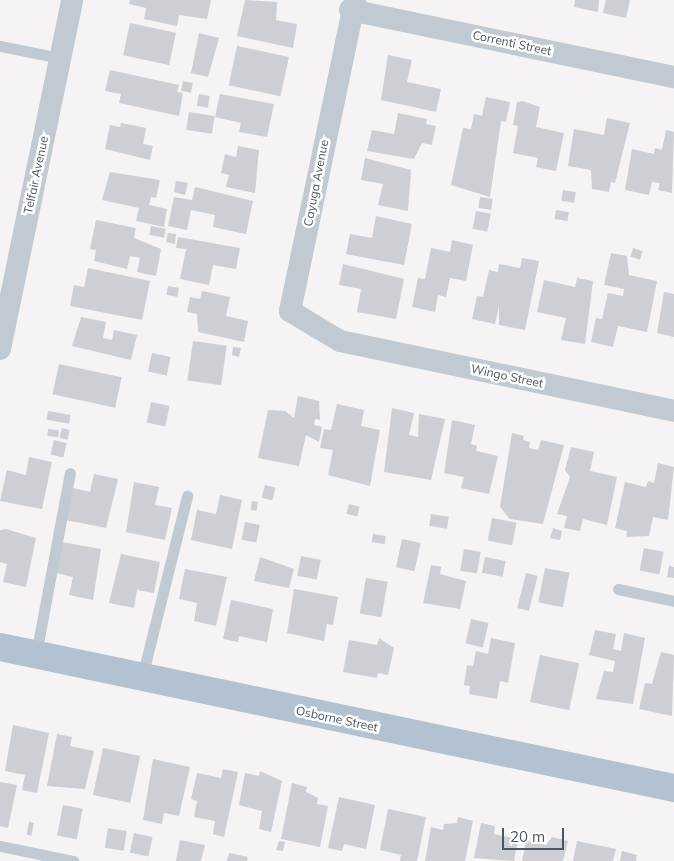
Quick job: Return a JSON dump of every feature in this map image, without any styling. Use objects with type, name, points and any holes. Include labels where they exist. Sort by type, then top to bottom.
[{"type":"main road","name":"Osborne Street","points":[[0,647],[141,679],[674,788]]},
{"type":"street","name":"Telfair Avenue","points":[[0,349],[72,0]]},
{"type":"street","name":"Correnti Street","points":[[353,5],[674,77]]},
{"type":"street","name":"Cayuga Avenue","points":[[340,341],[290,311],[353,5]]},
{"type":"street","name":"Wingo Street","points":[[340,341],[674,410]]},
{"type":"lane","points":[[0,46],[60,58]]},
{"type":"lane","points":[[36,654],[70,473]]},
{"type":"lane","points":[[141,679],[187,496]]},
{"type":"lane","points":[[618,590],[674,601]]},
{"type":"lane","points":[[0,846],[73,861]]},
{"type":"building","points":[[130,0],[211,0],[207,19],[179,15],[177,26],[144,19],[146,8],[129,4]]},
{"type":"building","points":[[245,0],[277,2],[276,20],[297,24],[293,48],[237,36]]},
{"type":"building","points":[[575,0],[599,0],[598,12],[574,7]]},
{"type":"building","points":[[606,0],[630,0],[626,18],[603,13]]},
{"type":"building","points":[[130,23],[176,33],[169,65],[123,55]]},
{"type":"building","points":[[199,33],[219,38],[208,77],[191,73]]},
{"type":"building","points":[[237,46],[289,57],[281,96],[229,85]]},
{"type":"building","points":[[388,55],[412,60],[407,82],[441,89],[436,112],[381,100]]},
{"type":"building","points":[[110,70],[179,85],[177,92],[183,93],[179,116],[119,103],[121,94],[105,91]]},
{"type":"building","points":[[183,81],[193,83],[191,93],[181,91]]},
{"type":"building","points":[[199,94],[210,96],[208,108],[197,106]]},
{"type":"building","points":[[220,94],[274,104],[267,137],[239,132],[241,123],[215,117]]},
{"type":"building","points":[[486,97],[510,102],[506,122],[501,121],[490,197],[451,185],[463,128],[471,129],[474,114],[482,116]]},
{"type":"building","points":[[522,101],[540,107],[536,127],[564,133],[556,171],[536,167],[538,158],[513,153],[518,126],[513,125],[517,102]]},
{"type":"building","points":[[189,112],[215,116],[212,134],[186,130]]},
{"type":"building","points":[[398,113],[427,119],[426,124],[436,126],[432,145],[422,143],[414,159],[367,151],[372,130],[394,134]]},
{"type":"building","points":[[607,118],[630,123],[615,183],[611,182],[609,192],[592,189],[591,170],[568,166],[574,129],[604,135]]},
{"type":"building","points":[[121,123],[146,128],[143,144],[153,146],[150,160],[105,149],[110,125],[120,127]]},
{"type":"building","points":[[666,130],[674,132],[672,193],[658,190],[660,183],[652,182],[649,195],[625,190],[632,149],[654,154],[655,148],[662,150]]},
{"type":"building","points":[[238,146],[259,150],[255,193],[226,187],[229,175],[221,173],[225,154],[236,157]]},
{"type":"building","points":[[365,158],[411,170],[408,211],[378,205],[383,184],[361,180]]},
{"type":"building","points":[[110,172],[160,180],[156,198],[151,197],[149,205],[167,209],[164,227],[136,221],[139,208],[102,200]]},
{"type":"building","points":[[176,181],[188,183],[185,195],[174,192]]},
{"type":"building","points":[[195,187],[253,201],[246,234],[213,227],[215,215],[191,210],[187,230],[168,226],[174,197],[192,200]]},
{"type":"building","points":[[563,190],[576,192],[574,203],[561,201]]},
{"type":"building","points":[[480,197],[493,199],[491,210],[478,208]]},
{"type":"building","points":[[556,210],[569,212],[567,221],[555,219]]},
{"type":"building","points":[[476,211],[491,214],[487,232],[473,229]]},
{"type":"building","points":[[376,216],[412,224],[404,265],[346,254],[350,234],[372,238]]},
{"type":"building","points":[[96,220],[136,228],[134,238],[161,249],[156,276],[137,272],[140,258],[130,256],[127,269],[94,261],[96,250],[90,249]]},
{"type":"building","points":[[151,226],[166,229],[164,238],[149,235]]},
{"type":"building","points":[[168,233],[176,234],[175,244],[166,242]]},
{"type":"building","points":[[178,237],[240,248],[236,269],[213,265],[209,285],[180,279],[186,249],[176,248]]},
{"type":"building","points":[[452,240],[473,245],[466,281],[450,278],[446,297],[438,295],[435,312],[412,307],[418,278],[425,279],[431,248],[450,252]]},
{"type":"building","points":[[633,248],[643,251],[640,260],[630,257]]},
{"type":"building","points":[[611,253],[627,256],[629,275],[657,281],[647,332],[618,326],[613,347],[591,342],[596,318],[602,319],[608,293],[623,296],[624,289],[604,285]]},
{"type":"building","points":[[522,258],[539,261],[525,330],[499,325],[499,306],[495,324],[472,319],[477,296],[483,297],[489,270],[498,272],[499,264],[520,268]]},
{"type":"building","points":[[343,264],[404,279],[396,319],[357,312],[361,289],[339,285]]},
{"type":"building","points":[[88,268],[150,281],[142,320],[70,306],[74,285],[84,287]]},
{"type":"building","points":[[577,278],[593,281],[585,344],[561,340],[566,318],[537,312],[544,280],[575,287]]},
{"type":"building","points":[[168,286],[179,288],[177,297],[166,295]]},
{"type":"building","points":[[202,291],[230,297],[226,316],[248,321],[244,342],[198,332],[197,314],[187,312],[190,297],[200,299]]},
{"type":"building","points":[[664,292],[674,294],[674,337],[657,333]]},
{"type":"building","points":[[81,317],[106,322],[103,338],[112,340],[114,330],[137,335],[131,360],[72,346]]},
{"type":"building","points":[[193,341],[227,346],[221,385],[187,381]]},
{"type":"building","points":[[233,347],[241,348],[239,357],[232,355]]},
{"type":"building","points":[[152,353],[171,357],[167,376],[148,372]]},
{"type":"building","points":[[59,364],[122,377],[115,408],[53,394]]},
{"type":"building","points":[[298,396],[319,401],[320,420],[315,419],[314,425],[322,427],[319,442],[306,435],[299,466],[258,458],[268,410],[285,411],[294,418]]},
{"type":"building","points":[[151,402],[170,406],[165,426],[147,423]]},
{"type":"building","points":[[337,404],[364,410],[361,426],[380,430],[370,486],[328,475],[333,450],[320,448],[324,429],[331,430]]},
{"type":"building","points":[[392,408],[414,413],[409,435],[418,437],[419,414],[445,419],[431,480],[384,472]]},
{"type":"building","points":[[48,411],[71,415],[69,424],[46,420]]},
{"type":"building","points":[[452,420],[475,425],[471,444],[477,446],[476,451],[498,456],[489,494],[461,488],[464,477],[444,473]]},
{"type":"building","points":[[62,428],[70,430],[67,440],[60,438]]},
{"type":"building","points":[[48,429],[59,430],[58,437],[47,436]]},
{"type":"building","points":[[512,433],[524,436],[523,440],[530,442],[529,448],[538,450],[541,440],[564,445],[543,524],[510,519],[500,507]]},
{"type":"building","points":[[54,440],[67,443],[63,458],[51,455]]},
{"type":"building","points":[[571,447],[594,452],[590,471],[617,477],[607,525],[583,519],[580,531],[564,528],[567,516],[557,514],[570,477],[565,470]]},
{"type":"building","points":[[29,457],[52,462],[42,509],[0,501],[7,470],[26,475]]},
{"type":"building","points":[[658,463],[674,467],[668,520],[653,517],[649,536],[626,537],[627,531],[615,528],[625,482],[646,487],[648,481],[654,483]]},
{"type":"building","points":[[94,474],[118,479],[106,528],[66,520],[73,488],[90,492]]},
{"type":"building","points":[[134,482],[159,487],[155,505],[172,508],[165,540],[126,532]]},
{"type":"building","points":[[265,485],[276,488],[272,500],[262,498]]},
{"type":"building","points":[[220,495],[242,500],[232,549],[191,540],[197,510],[216,514]]},
{"type":"building","points":[[252,501],[258,502],[257,511],[251,510]]},
{"type":"building","points":[[349,504],[360,507],[357,517],[346,514]]},
{"type":"building","points":[[431,514],[449,517],[447,529],[429,526]]},
{"type":"building","points":[[492,518],[517,523],[512,545],[488,541]]},
{"type":"building","points":[[245,522],[260,525],[256,543],[242,540]]},
{"type":"building","points":[[553,528],[562,531],[560,540],[550,538]]},
{"type":"building","points":[[6,529],[36,538],[26,587],[3,582],[7,564],[0,562],[0,530]]},
{"type":"building","points":[[373,534],[386,536],[385,544],[372,542]]},
{"type":"building","points":[[402,539],[421,543],[415,571],[396,567]]},
{"type":"building","points":[[62,542],[101,549],[93,600],[69,595],[73,577],[56,573]]},
{"type":"building","points":[[644,548],[664,552],[659,574],[640,571]]},
{"type":"building","points":[[464,549],[481,552],[477,574],[460,571]]},
{"type":"building","points":[[121,554],[160,562],[154,593],[137,590],[134,608],[109,603]]},
{"type":"building","points":[[301,556],[321,560],[317,579],[297,576]]},
{"type":"building","points":[[260,557],[294,569],[289,588],[254,581]]},
{"type":"building","points":[[485,557],[506,561],[503,577],[482,573]]},
{"type":"building","points":[[431,565],[441,567],[440,574],[466,581],[460,609],[423,603]]},
{"type":"building","points":[[669,566],[674,567],[674,578],[667,577]]},
{"type":"building","points":[[545,568],[570,573],[563,607],[538,602]]},
{"type":"building","points":[[185,569],[227,577],[216,626],[194,621],[197,603],[179,599]]},
{"type":"building","points":[[526,573],[538,576],[529,611],[517,608]]},
{"type":"building","points":[[366,578],[388,582],[381,617],[360,613]]},
{"type":"building","points":[[294,589],[338,597],[333,625],[327,624],[324,641],[287,633]]},
{"type":"building","points":[[231,600],[273,609],[267,642],[239,636],[238,642],[223,639]]},
{"type":"building","points":[[471,619],[489,623],[483,647],[465,643]]},
{"type":"building","points":[[595,630],[616,634],[613,649],[621,651],[624,633],[645,638],[633,704],[596,699],[604,671],[613,672],[615,661],[589,655]]},
{"type":"building","points":[[379,638],[394,648],[388,675],[378,673],[377,678],[343,672],[349,640],[377,645]]},
{"type":"building","points":[[491,638],[515,643],[508,683],[500,681],[497,699],[469,694],[470,686],[464,685],[467,665],[473,666],[476,651],[488,654]]},
{"type":"building","points":[[661,652],[674,655],[672,716],[639,709],[645,683],[652,684]]},
{"type":"building","points":[[540,655],[579,663],[569,710],[530,702]]},
{"type":"building","points":[[13,725],[49,733],[37,793],[22,790],[25,775],[5,771]]},
{"type":"building","points":[[57,734],[72,737],[70,746],[94,751],[85,789],[47,786]]},
{"type":"building","points":[[103,748],[140,756],[130,803],[93,795]]},
{"type":"building","points":[[153,759],[190,767],[179,816],[164,813],[162,824],[143,820]]},
{"type":"building","points":[[223,769],[238,772],[224,837],[213,834],[215,821],[194,817],[197,801],[191,799],[197,773],[221,778]]},
{"type":"building","points":[[260,771],[282,781],[271,832],[259,829],[262,811],[239,805],[245,773],[259,776]]},
{"type":"building","points":[[0,782],[17,785],[8,828],[0,826]]},
{"type":"building","points":[[292,783],[307,787],[306,792],[318,798],[317,804],[328,806],[320,847],[281,839]]},
{"type":"building","points":[[339,797],[375,805],[366,849],[344,844],[342,851],[328,848]]},
{"type":"building","points":[[63,805],[83,809],[77,839],[57,835]]},
{"type":"building","points":[[388,809],[426,817],[417,861],[400,861],[401,855],[380,850]]},
{"type":"building","points":[[458,817],[473,821],[465,861],[425,861],[431,827],[443,830],[444,824],[457,823]]},
{"type":"building","points":[[29,822],[34,823],[31,836],[27,835]]},
{"type":"building","points":[[481,823],[495,826],[494,834],[518,839],[514,861],[474,858]]},
{"type":"building","points":[[108,828],[127,831],[124,851],[105,848]]},
{"type":"building","points":[[134,833],[153,837],[148,857],[130,853]]},
{"type":"building","points":[[552,837],[568,841],[563,861],[522,861],[526,841],[546,845]]},
{"type":"building","points":[[180,840],[205,845],[201,861],[176,861]]},
{"type":"building","points":[[279,841],[285,842],[283,851],[276,850]]},
{"type":"building","points":[[577,841],[616,849],[613,861],[573,861]]},
{"type":"building","points":[[622,851],[637,855],[636,861],[620,861]]},
{"type":"building","points":[[229,853],[248,857],[247,861],[227,861]]}]
